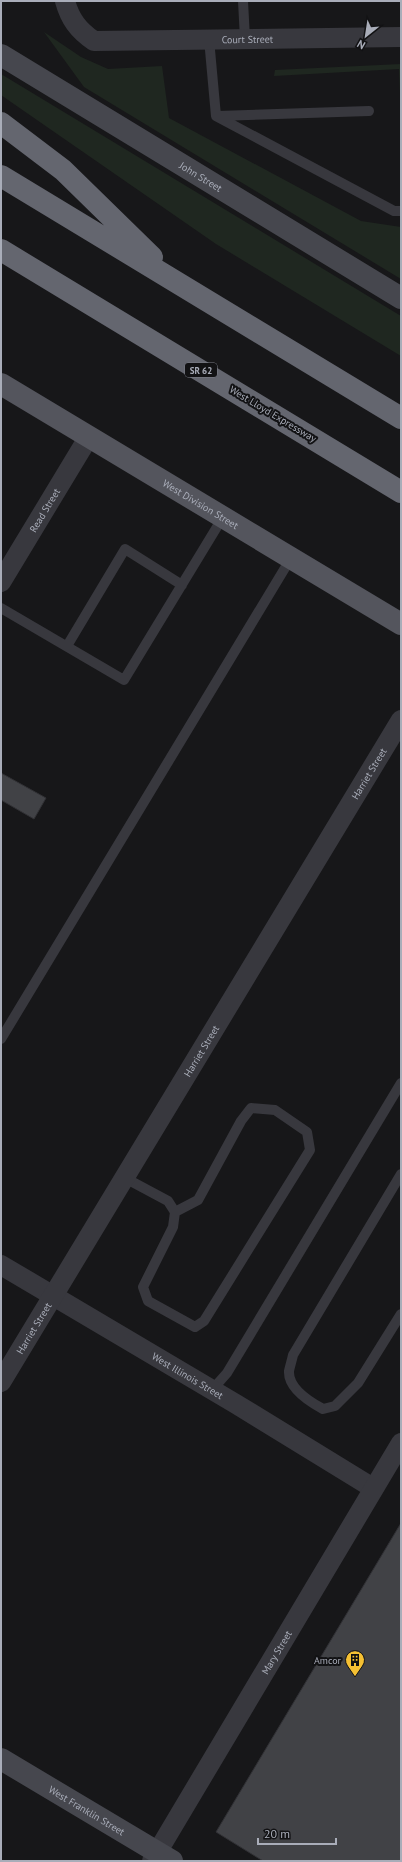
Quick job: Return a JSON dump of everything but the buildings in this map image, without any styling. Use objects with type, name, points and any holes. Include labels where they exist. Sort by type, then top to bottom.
[{"type":"highway","points":[[1,122],[63,170],[179,284]]},
{"type":"highway","points":[[1,176],[401,418]]},
{"type":"highway","name":"West Lloyd Expressway","points":[[1,250],[401,492]]},
{"type":"main road","name":"John Street","points":[[1,55],[401,298]]},
{"type":"main road","name":"West Division Street","points":[[1,384],[88,438],[401,624]]},
{"type":"main road","name":"West Franklin Street","points":[[1,1760],[160,1858]]},
{"type":"street","name":"Court Street","points":[[65,1],[68,11],[80,31],[94,41],[401,37]]},
{"type":"street","name":"Read Street","points":[[1,582],[88,438]]},
{"type":"street","name":"Harriet Street","points":[[1,1382],[401,720]]},
{"type":"street","name":"West Illinois Street","points":[[1,1266],[212,1390],[373,1488]]},
{"type":"street","name":"Mary Street","points":[[160,1858],[373,1488],[401,1443]]},
{"type":"lane","points":[[243,1],[245,39]]},
{"type":"lane","points":[[209,40],[216,116]]},
{"type":"lane","points":[[216,116],[369,111]]},
{"type":"lane","points":[[216,116],[394,211],[401,211]]},
{"type":"lane","points":[[1,608],[124,680],[223,517]]},
{"type":"lane","points":[[67,646],[125,549],[182,585]]},
{"type":"lane","points":[[1,1039],[291,558]]},
{"type":"lane","points":[[212,1390],[226,1373],[401,1083]]},
{"type":"lane","points":[[125,1178],[168,1201],[175,1212],[173,1227],[143,1287],[148,1301],[194,1326],[204,1321],[310,1150],[307,1132],[275,1110],[251,1108],[241,1121],[198,1200],[175,1212]]},
{"type":"lane","points":[[401,1174],[294,1355],[289,1372],[293,1384],[308,1400],[323,1409],[335,1406],[358,1383],[401,1314]]},
{"type":"shaded area","points":[[44,32],[81,57],[108,69],[162,66],[169,118],[361,221],[401,227],[401,279],[84,87]]},
{"type":"shaded area","points":[[401,64],[401,118],[399,69],[274,76],[275,70]]},
{"type":"shaded area","points":[[1,74],[401,316],[401,356],[216,244],[1,95]]},
{"type":"place","name":"Amcor","points":[[355,1677]]}]
